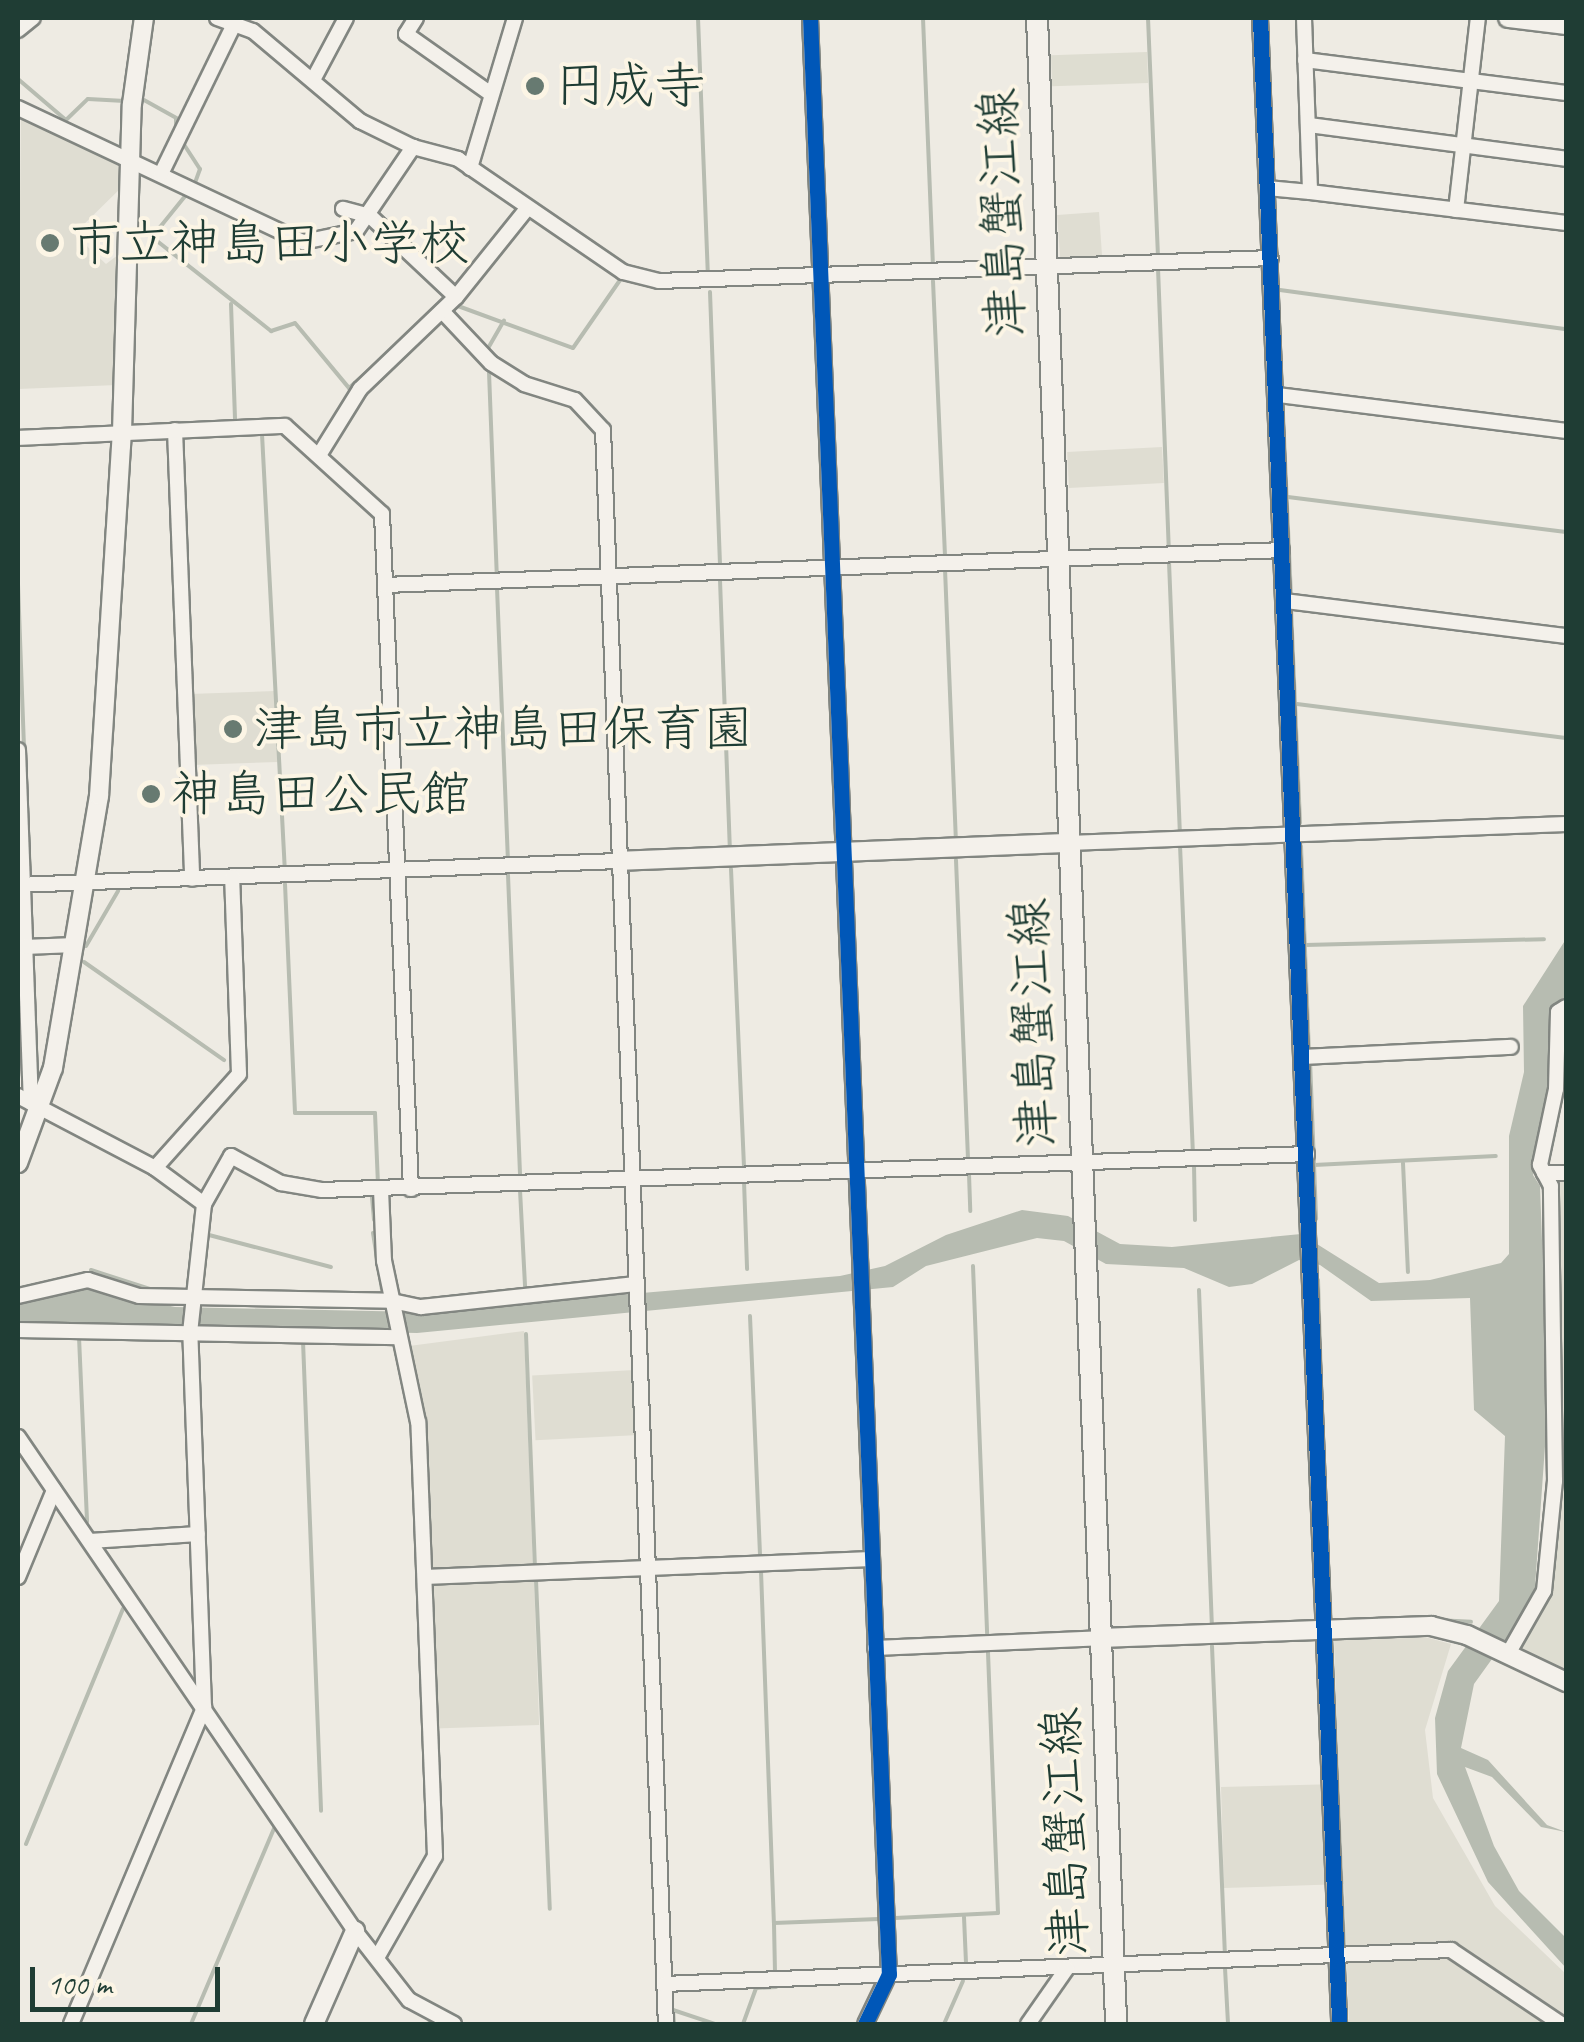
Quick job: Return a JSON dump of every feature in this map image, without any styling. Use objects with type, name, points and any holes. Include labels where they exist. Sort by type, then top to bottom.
[{"type":"main road","name":"津島蟹江線","points":[[1037,18],[1116,2024]]},
{"type":"street","points":[[18,30],[33,18]]},
{"type":"street","points":[[18,1162],[30,1102],[75,945],[87,883],[111,652],[133,78],[144,18]]},
{"type":"street","points":[[217,18],[234,24],[314,80],[360,121],[413,147],[470,168],[526,210],[623,272],[659,281],[821,278],[1270,258]]},
{"type":"street","points":[[314,80],[346,18]]},
{"type":"street","points":[[416,18],[406,34],[491,94]]},
{"type":"street","points":[[470,168],[515,18]]},
{"type":"street","points":[[810,18],[889,1974],[866,2024]]},
{"type":"street","points":[[1260,18],[1271,188],[1270,258],[1282,395],[1282,550],[1289,601],[1294,835],[1329,1630],[1340,2024]]},
{"type":"street","points":[[1304,18],[1310,192]]},
{"type":"street","points":[[1456,210],[1478,18]]},
{"type":"street","points":[[1508,18],[1566,25]]},
{"type":"street","points":[[161,174],[234,24]]},
{"type":"street","points":[[1305,60],[1566,93]]},
{"type":"street","points":[[18,108],[303,242],[356,231],[370,216],[413,147]]},
{"type":"street","points":[[1309,125],[1566,159]]},
{"type":"street","points":[[1271,188],[1566,224]]},
{"type":"street","points":[[344,209],[370,216],[456,297]]},
{"type":"street","points":[[321,452],[360,388],[456,297],[526,210]]},
{"type":"street","points":[[442,311],[491,363],[524,384],[575,400],[596,416],[609,578],[666,2024]]},
{"type":"street","points":[[1282,395],[1566,431]]},
{"type":"street","points":[[18,438],[285,426],[321,452],[382,514],[410,1189]]},
{"type":"street","points":[[175,430],[192,879]]},
{"type":"street","points":[[384,586],[1282,550]]},
{"type":"street","points":[[1289,601],[1566,636]]},
{"type":"street","points":[[18,750],[30,1102]]},
{"type":"street","points":[[20,885],[1566,824]]},
{"type":"street","points":[[155,1168],[238,1074],[232,877]]},
{"type":"street","points":[[24,947],[75,945]]},
{"type":"street","points":[[1503,1651],[1544,1591],[1555,1481],[1556,1320],[1551,1186],[1540,1165],[1556,1089],[1558,1012],[1566,1008]]},
{"type":"street","points":[[1304,1057],[1511,1047]]},
{"type":"street","points":[[30,1102],[155,1168],[204,1204]]},
{"type":"street","points":[[71,2024],[204,1707],[190,1333],[192,1300],[202,1264],[204,1204],[231,1156],[299,1188],[380,1190],[1307,1154]]},
{"type":"street","points":[[1544,1173],[1566,1173]]},
{"type":"street","points":[[378,1956],[435,1856],[418,1422],[392,1303],[380,1190]]},
{"type":"street","points":[[18,1296],[88,1280],[140,1296],[421,1307],[636,1286]]},
{"type":"street","points":[[18,1330],[399,1336]]},
{"type":"street","points":[[18,1437],[355,1931],[410,2000],[454,2024]]},
{"type":"street","points":[[18,1577],[54,1490]]},
{"type":"street","points":[[90,1541],[198,1534]]},
{"type":"street","points":[[425,1577],[872,1559]]},
{"type":"street","points":[[876,1648],[1430,1626],[1467,1636],[1566,1682]]},
{"type":"street","points":[[314,2024],[355,1931]]},
{"type":"street","points":[[665,1984],[1451,1950],[1561,2024]]},
{"type":"street","points":[[1028,2024],[1067,1968]]},
{"type":"shaded area","points":[[1147,52],[1148,83],[1052,86],[1051,55]]},
{"type":"shaded area","name":"市立神島田小学校","points":[[21,114],[125,167],[125,184],[74,234],[106,264],[122,252],[117,385],[18,389]]},
{"type":"shaded area","points":[[1099,212],[1102,260],[1060,263],[1057,215]]},
{"type":"shaded area","points":[[1162,447],[1164,483],[1069,488],[1067,452]]},
{"type":"shaded area","name":"津島市立神島田保育園","points":[[275,691],[277,762],[192,765],[189,694]]},
{"type":"shaded area","points":[[1566,939],[1566,1000],[1552,1006],[1549,1094],[1533,1175],[1540,1186],[1548,1404],[1535,1587],[1528,1609],[1474,1684],[1461,1748],[1488,1760],[1547,1825],[1566,1832],[1541,1827],[1492,1777],[1465,1767],[1494,1846],[1519,1891],[1566,1938],[1566,1968],[1488,1882],[1437,1774],[1435,1718],[1448,1671],[1499,1601],[1505,1436],[1474,1410],[1470,1298],[1371,1301],[1320,1265],[1299,1260],[1252,1284],[1229,1287],[1184,1268],[1106,1264],[1064,1241],[1037,1238],[926,1266],[893,1287],[417,1333],[18,1324],[18,1302],[80,1287],[175,1307],[419,1312],[840,1276],[885,1266],[946,1235],[1022,1210],[1068,1216],[1120,1244],[1172,1247],[1301,1234],[1379,1283],[1430,1280],[1501,1263],[1509,1254],[1509,1136],[1524,1072],[1523,1006]]},
{"type":"shaded area","points":[[1557,1178],[1566,1178],[1566,1674],[1519,1646],[1548,1592],[1560,1482]]},
{"type":"shaded area","points":[[524,1331],[533,1568],[435,1571],[428,1567],[422,1415],[409,1346]]},
{"type":"shaded area","points":[[635,1370],[638,1435],[536,1440],[532,1375]]},
{"type":"shaded area","points":[[534,1578],[539,1725],[435,1729],[430,1582]]},
{"type":"shaded area","points":[[1425,1637],[1451,1644],[1425,1730],[1433,1798],[1495,1906],[1566,1974],[1566,2024],[1349,2024],[1344,1884],[1224,1888],[1221,1787],[1339,1784],[1334,1638]]},
{"type":"waterway","points":[[698,18],[708,276]]},
{"type":"waterway","points":[[923,18],[933,266]]},
{"type":"waterway","points":[[1148,18],[1158,257]]},
{"type":"waterway","points":[[18,79],[66,120],[88,99],[125,101]]},
{"type":"waterway","points":[[144,100],[176,118],[176,125]]},
{"type":"waterway","points":[[183,143],[200,169],[195,183]]},
{"type":"waterway","points":[[186,195],[152,237],[271,331],[295,323],[349,388],[395,347]]},
{"type":"waterway","points":[[1274,208],[1291,598]]},
{"type":"waterway","points":[[1158,268],[1169,548]]},
{"type":"waterway","points":[[458,306],[573,348],[620,280]]},
{"type":"waterway","points":[[933,281],[945,557]]},
{"type":"waterway","points":[[1280,290],[1566,329]]},
{"type":"waterway","points":[[710,292],[720,567]]},
{"type":"waterway","points":[[413,329],[441,302]]},
{"type":"waterway","points":[[231,304],[235,419]]},
{"type":"waterway","points":[[487,350],[504,321]]},
{"type":"waterway","points":[[489,372],[497,576]]},
{"type":"waterway","points":[[262,434],[285,868]]},
{"type":"waterway","points":[[1288,497],[1566,532]]},
{"type":"waterway","points":[[1169,562],[1180,833]]},
{"type":"waterway","points":[[945,569],[956,838]]},
{"type":"waterway","points":[[720,580],[730,847]]},
{"type":"waterway","points":[[18,584],[24,750]]},
{"type":"waterway","points":[[497,588],[508,858]]},
{"type":"waterway","points":[[1291,608],[1300,823]]},
{"type":"waterway","points":[[1297,704],[1566,738]]},
{"type":"waterway","points":[[28,830],[30,875]]},
{"type":"waterway","points":[[1180,845],[1193,1153]]},
{"type":"waterway","points":[[1301,846],[1309,1052]]},
{"type":"waterway","points":[[956,860],[968,1161]]},
{"type":"waterway","points":[[731,869],[744,1171]]},
{"type":"waterway","points":[[508,875],[520,1179]]},
{"type":"waterway","points":[[285,884],[295,1113],[375,1113],[378,1184]]},
{"type":"waterway","points":[[86,946],[118,891]]},
{"type":"waterway","points":[[1305,945],[1544,939]]},
{"type":"waterway","points":[[84,962],[224,1060]]},
{"type":"waterway","points":[[18,1040],[21,1036]]},
{"type":"waterway","points":[[1310,1060],[1316,1219]]},
{"type":"waterway","points":[[1314,1165],[1496,1156]]},
{"type":"waterway","points":[[1403,1163],[1408,1272]]},
{"type":"waterway","points":[[1194,1164],[1195,1220]]},
{"type":"waterway","points":[[969,1174],[970,1211]]},
{"type":"waterway","points":[[744,1181],[747,1269]]},
{"type":"waterway","points":[[520,1190],[525,1287]]},
{"type":"waterway","points":[[372,1197],[374,1220]]},
{"type":"waterway","points":[[373,1233],[383,1296]]},
{"type":"waterway","points":[[209,1235],[331,1267]]},
{"type":"waterway","points":[[973,1266],[987,1634]]},
{"type":"waterway","points":[[91,1270],[153,1290]]},
{"type":"waterway","points":[[1318,1280],[1324,1481]]},
{"type":"waterway","points":[[1199,1290],[1212,1623]]},
{"type":"waterway","points":[[750,1316],[760,1556]]},
{"type":"waterway","points":[[526,1334],[535,1566]]},
{"type":"waterway","points":[[79,1337],[87,1522]]},
{"type":"waterway","points":[[303,1341],[321,1811]]},
{"type":"waterway","points":[[1326,1521],[1331,1626]]},
{"type":"waterway","points":[[761,1571],[774,1923]]},
{"type":"waterway","points":[[536,1580],[550,1909]]},
{"type":"waterway","points":[[26,1844],[123,1609]]},
{"type":"waterway","points":[[1335,1620],[1346,1620]]},
{"type":"waterway","points":[[1436,1620],[1471,1622]]},
{"type":"waterway","points":[[1331,1636],[1344,1951]]},
{"type":"waterway","points":[[1212,1646],[1225,1954]]},
{"type":"waterway","points":[[895,1918],[998,1913],[988,1652]]},
{"type":"waterway","points":[[191,2024],[274,1828]]},
{"type":"waterway","points":[[964,1917],[966,1962]]},
{"type":"waterway","points":[[775,1972],[774,1923],[879,1919]]},
{"type":"waterway","points":[[1344,1961],[1346,2024]]},
{"type":"waterway","points":[[1225,1968],[1228,2024]]},
{"type":"waterway","points":[[944,2024],[963,1981]]},
{"type":"waterway","points":[[743,2024],[756,1988],[776,1987]]},
{"type":"waterway","points":[[674,2024],[673,2010],[715,2024]]},
{"type":"cycle path","points":[[810,18],[889,1974],[865,2024]]},
{"type":"cycle path","points":[[1260,18],[1339,2024]]},
{"type":"place","name":"円成寺","points":[[535,86]]},
{"type":"place","name":"市立神島田小学校","points":[[50,243]]},
{"type":"place","name":"津島市立神島田保育園","points":[[233,729]]},
{"type":"place","name":"神島田公民館","points":[[151,794]]}]
